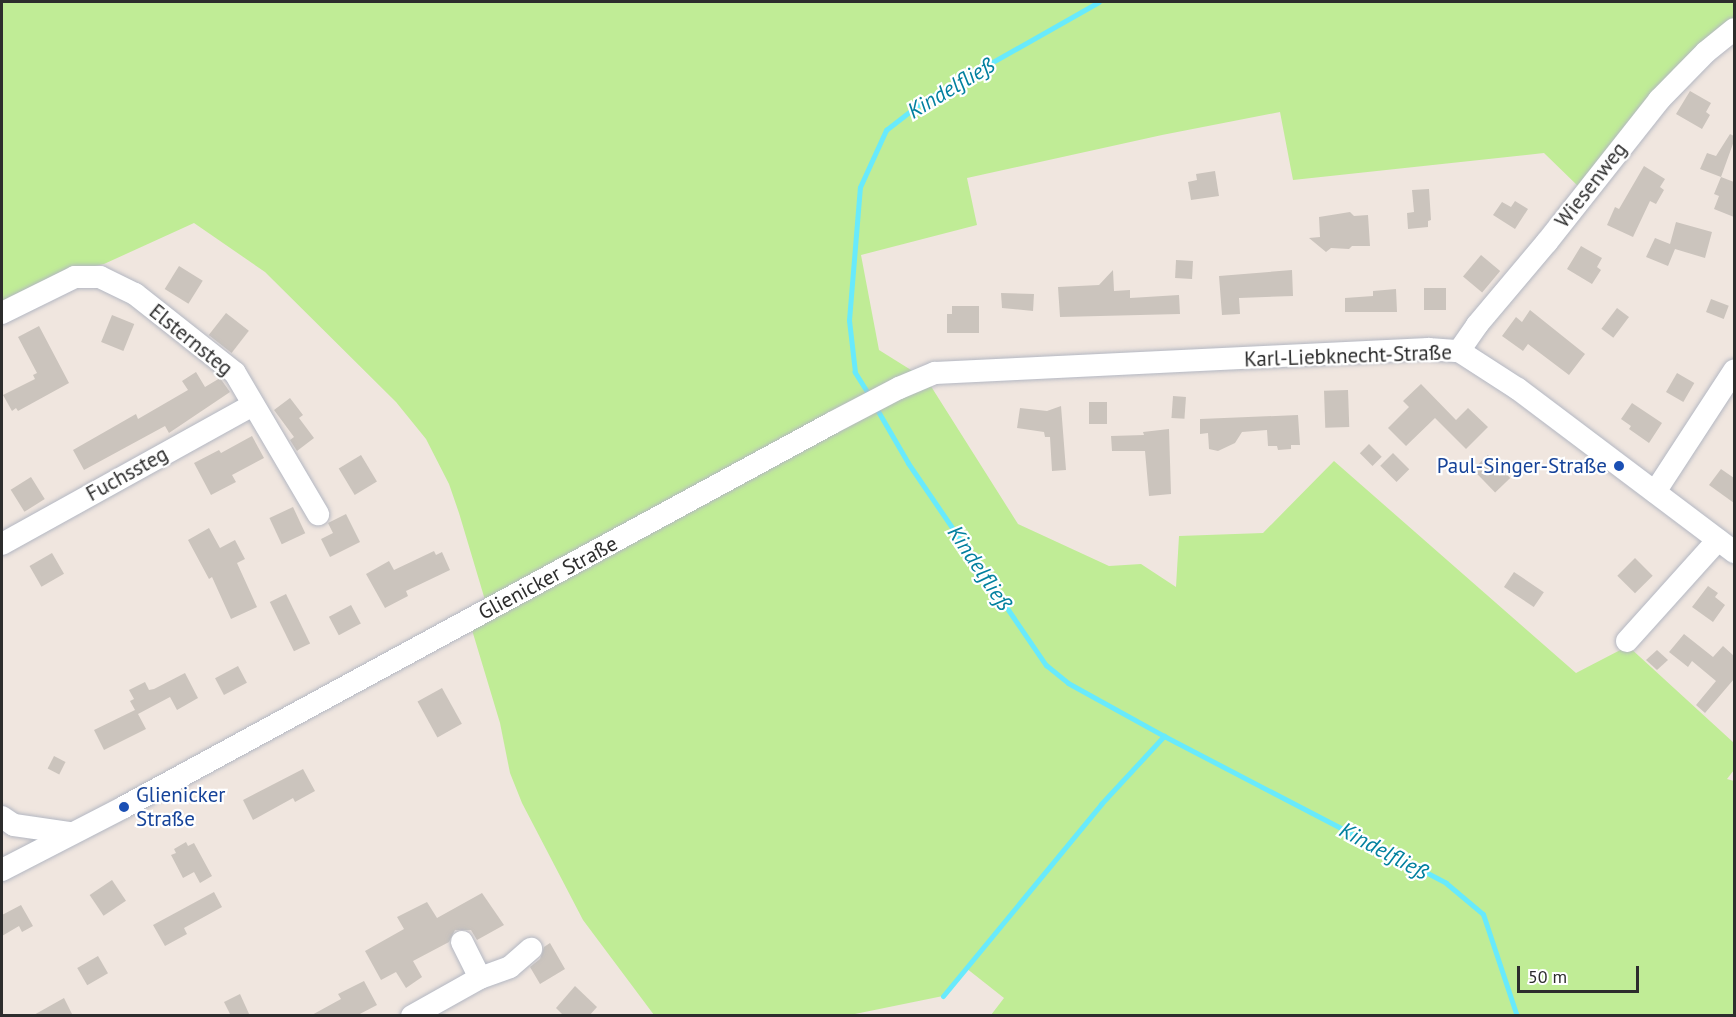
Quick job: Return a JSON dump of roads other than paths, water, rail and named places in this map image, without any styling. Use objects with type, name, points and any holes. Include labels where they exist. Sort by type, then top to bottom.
[{"type":"street","name":"Wiesenweg","points":[[1459,351],[1477,325],[1547,242],[1659,100],[1706,52],[1734,29]]},
{"type":"street","name":"Elsternsteg","points":[[2,313],[75,278],[100,277],[135,294],[235,373],[318,514]]},
{"type":"street","name":"Karl-Liebknecht-Straße","points":[[832,423],[899,388],[935,373],[1428,349],[1459,351],[1518,389],[1726,546]]},
{"type":"street","points":[[1655,492],[1734,371]]},
{"type":"street","name":"Fuchssteg","points":[[2,544],[253,405]]},
{"type":"street","name":"Glienicker Straße","points":[[2,870],[832,423]]},
{"type":"street","points":[[1627,641],[1726,546]]},
{"type":"street","points":[[2,818],[14,825],[72,833]]},
{"type":"street","points":[[462,942],[480,978]]},
{"type":"street","points":[[411,1016],[480,978],[510,967],[531,949]]},
{"type":"waterway","name":"Kindelfließ","points":[[871,398],[855,372],[849,320],[860,187],[886,130],[922,102],[1099,2]]},
{"type":"waterway","name":"Kindelfließ","points":[[875,406],[908,463],[1046,665],[1068,683],[1164,736],[1446,883],[1483,914],[1517,1016]]},
{"type":"waterway","points":[[943,996],[1101,804],[1164,736]]},
{"type":"place","name":"Paul-Singer-Straße","points":[[1619,466]]},
{"type":"place","name":"Glienicker Straße","points":[[124,807]]}]
